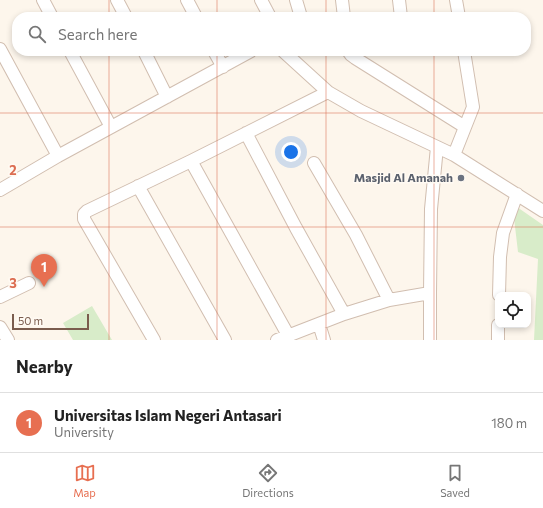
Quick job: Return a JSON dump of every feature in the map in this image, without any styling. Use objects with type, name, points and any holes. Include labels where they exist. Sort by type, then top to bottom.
[{"type":"street","points":[[43,0],[49,12]]},
{"type":"street","points":[[117,0],[123,12]]},
{"type":"street","points":[[187,0],[193,12]]},
{"type":"street","points":[[261,0],[267,12]]},
{"type":"street","points":[[296,0],[299,12]]},
{"type":"street","points":[[342,0],[343,12]]},
{"type":"street","points":[[399,0],[400,12]]},
{"type":"street","points":[[456,0],[458,12]]},
{"type":"street","points":[[0,49],[58,156]]},
{"type":"street","points":[[73,56],[111,127]]},
{"type":"street","points":[[146,56],[167,97]]},
{"type":"street","points":[[217,56],[223,67]]},
{"type":"street","points":[[1,188],[242,56]]},
{"type":"street","points":[[288,56],[328,92],[361,111],[454,155],[543,211]]},
{"type":"street","points":[[352,56],[465,126]]},
{"type":"street","points":[[454,155],[473,104],[465,56]]},
{"type":"street","points":[[154,340],[84,219],[84,214],[87,211],[191,161],[328,92]]},
{"type":"street","points":[[246,133],[296,228],[344,314]]},
{"type":"street","points":[[430,340],[431,209],[437,147]]},
{"type":"street","points":[[191,161],[288,335]]},
{"type":"street","points":[[314,163],[356,235],[390,300]]},
{"type":"street","points":[[138,186],[224,340]]},
{"type":"street","points":[[499,292],[500,257],[503,233],[516,194]]},
{"type":"street","points":[[0,297],[29,283]]},
{"type":"street","points":[[276,340],[344,314],[390,300],[430,293]]},
{"type":"street","points":[[319,324],[324,340]]},
{"type":"street","points":[[0,327],[8,340]]},
{"type":"street","points":[[498,328],[498,340]]},
{"type":"green space","points":[[517,207],[543,225],[543,340],[534,340],[538,259],[518,252],[514,218]]},
{"type":"green space","points":[[92,306],[112,340],[73,340],[63,323]]},
{"type":"place","name":"Masjid Al Amanah","points":[[461,178]]},
{"type":"place","name":"Universitas Islam Negeri Antasari","points":[[44,287]]}]
